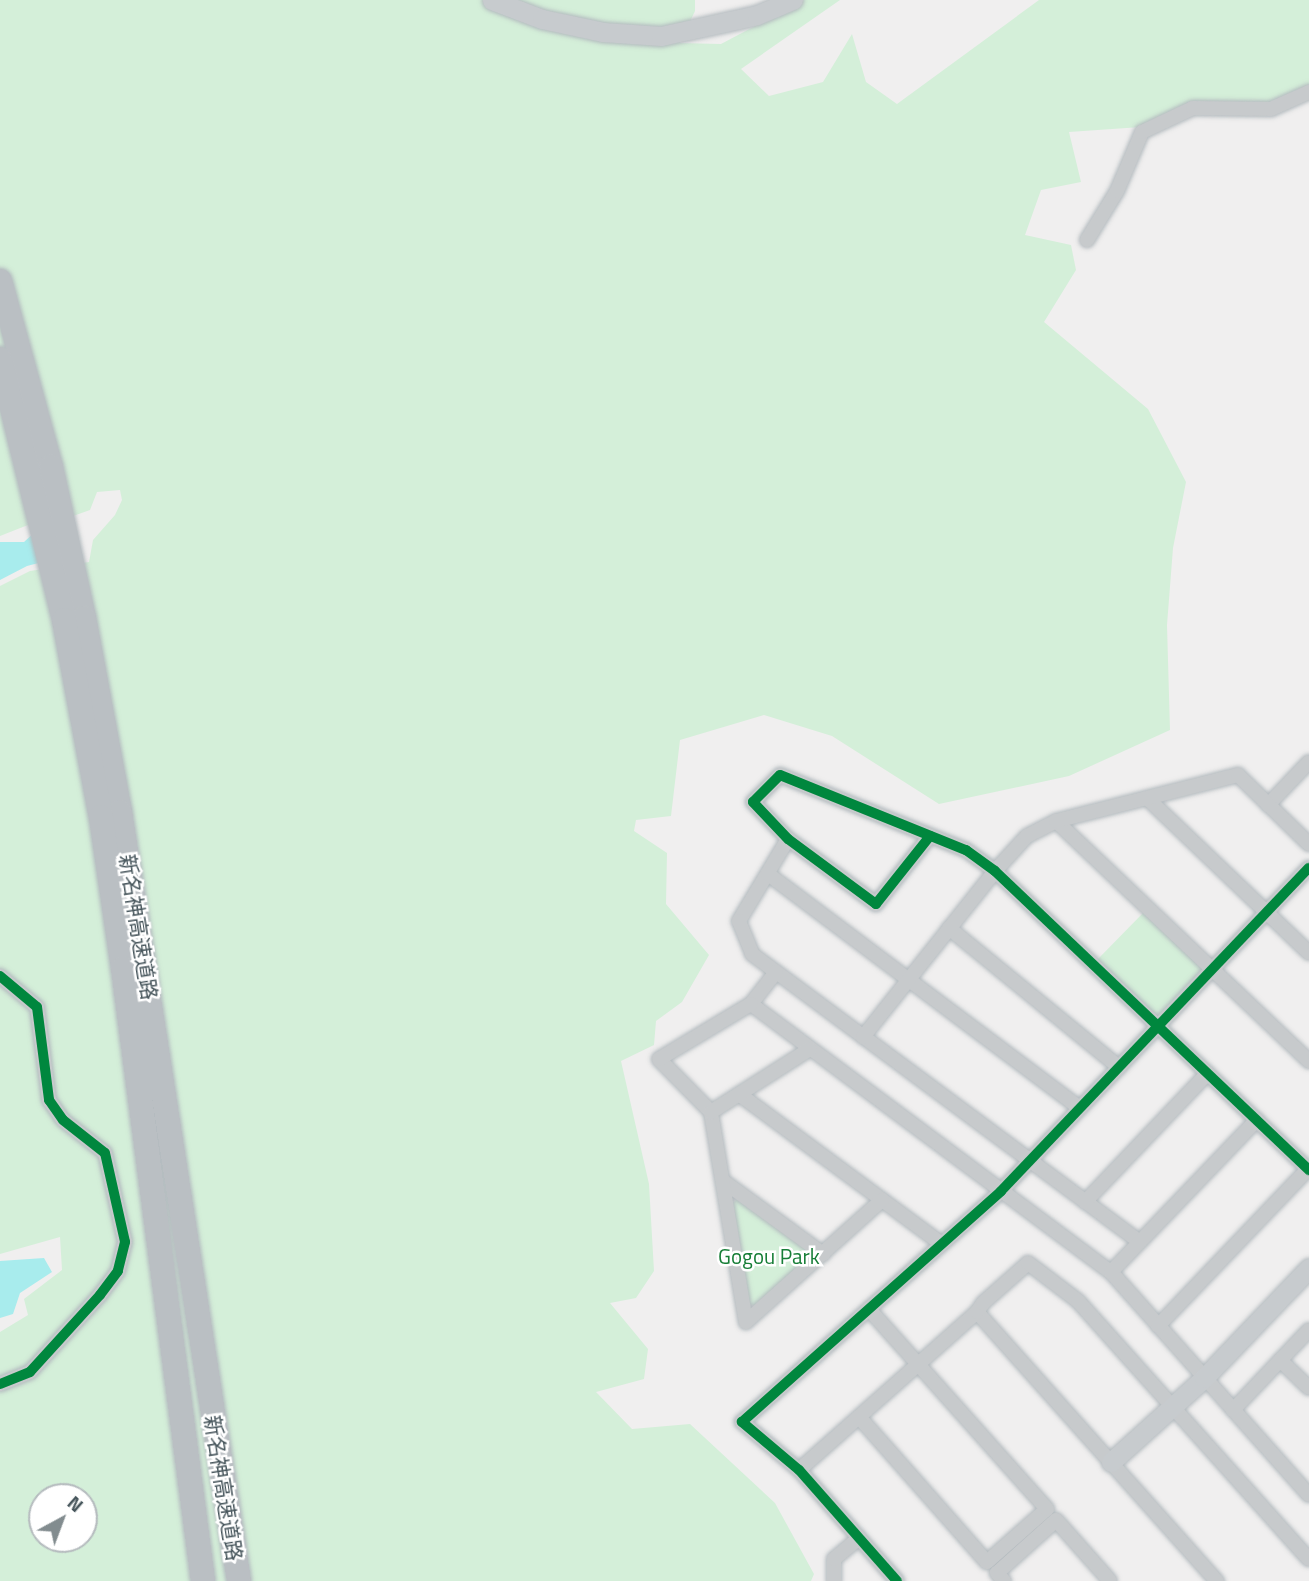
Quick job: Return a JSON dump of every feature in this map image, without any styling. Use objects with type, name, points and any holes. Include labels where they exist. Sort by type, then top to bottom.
[{"type":"highway","name":"新名神高速道路","points":[[0,281],[146,967],[239,1581]]},
{"type":"highway","name":"新名神高速道路","points":[[0,359],[41,472]]},
{"type":"highway","name":"新名神高速道路","points":[[74,619],[123,968],[201,1574]]},
{"type":"street","points":[[492,0],[542,19],[603,32],[661,36],[757,15],[793,0]]},
{"type":"street","points":[[1087,240],[1092,227],[1117,191],[1142,132],[1193,108],[1271,109],[1309,92]]},
{"type":"street","points":[[1268,805],[1309,762]]},
{"type":"street","points":[[930,836],[876,904],[788,839],[753,802],[780,775],[966,850],[995,871],[1309,1169],[1158,1326]]},
{"type":"street","points":[[863,1037],[995,871],[1027,836],[1056,821],[1238,775],[1309,844]]},
{"type":"street","points":[[1147,798],[1309,953]]},
{"type":"street","points":[[1056,821],[1309,1060]]},
{"type":"street","points":[[788,839],[739,921],[752,954],[1140,1242]]},
{"type":"street","points":[[897,1581],[799,1470],[742,1422],[1001,1191],[1309,868]]},
{"type":"street","points":[[768,874],[1080,1108]]},
{"type":"street","points":[[949,928],[1119,1067]]},
{"type":"street","points":[[776,972],[751,1004],[659,1059],[711,1112],[746,1322],[882,1200]]},
{"type":"street","points":[[0,976],[37,1007],[49,1100],[63,1120],[105,1153],[125,1242],[118,1270],[100,1295],[30,1372],[0,1384]]},
{"type":"street","points":[[751,1004],[1111,1272],[1309,1495]]},
{"type":"street","points":[[711,1112],[810,1049]]},
{"type":"street","points":[[1085,1202],[1208,1073]]},
{"type":"street","points":[[738,1094],[942,1244]]},
{"type":"street","points":[[1111,1272],[1257,1120]]},
{"type":"street","points":[[723,1181],[823,1254]]},
{"type":"street","points":[[799,1470],[978,1312],[983,1303],[1028,1263],[1075,1298],[1309,1559]]},
{"type":"street","points":[[1111,1462],[1204,1378],[1309,1268]]},
{"type":"street","points":[[859,1417],[987,1562],[1047,1509],[869,1309]]},
{"type":"street","points":[[978,1312],[1217,1581]]},
{"type":"street","points":[[1233,1410],[1309,1330]]},
{"type":"street","points":[[1280,1360],[1309,1388]]},
{"type":"street","points":[[1004,1581],[997,1573],[1056,1520],[1110,1581]]},
{"type":"street","points":[[834,1581],[834,1559],[859,1538]]},
{"type":"green space","points":[[0,0],[695,0],[695,11],[680,43],[721,44],[804,0],[840,0],[741,69],[769,96],[823,82],[852,34],[866,82],[897,104],[1039,0],[1309,0],[1309,88],[1273,105],[1237,103],[1141,127],[1069,132],[1081,182],[1041,190],[1025,235],[1071,245],[1076,270],[1044,322],[1148,409],[1186,482],[1173,548],[1167,625],[1170,730],[1069,776],[939,804],[832,736],[764,715],[680,740],[671,816],[636,820],[634,831],[667,853],[666,904],[709,955],[682,1002],[656,1021],[654,1045],[621,1061],[649,1184],[654,1271],[636,1298],[610,1303],[648,1349],[644,1379],[596,1392],[632,1429],[690,1424],[775,1503],[814,1574],[811,1581],[0,1581],[0,1332],[28,1315],[24,1299],[62,1270],[60,1237],[0,1254],[0,586],[30,571],[89,562],[93,540],[115,515],[122,500],[120,490],[97,492],[90,510],[45,526],[33,523],[0,536]]},
{"type":"green space","points":[[1144,912],[1203,966],[1203,972],[1160,1017],[1155,1016],[1097,960]]},
{"type":"green space","name":"Gogou Park","points":[[739,1198],[811,1252],[812,1257],[756,1306],[748,1304],[731,1204]]},
{"type":"water","points":[[36,531],[50,560],[27,566],[0,580],[0,542],[24,542]]},
{"type":"water","points":[[44,1258],[52,1272],[20,1293],[13,1314],[0,1318],[0,1261]]},
{"type":"cycle path","points":[[930,836],[876,904],[788,839],[753,802],[780,775],[966,850],[995,871],[1309,1170]]},
{"type":"cycle path","points":[[897,1581],[799,1470],[742,1422],[1001,1191],[1309,868]]},
{"type":"cycle path","points":[[0,976],[37,1007],[49,1100],[63,1120],[105,1153],[125,1242],[118,1271],[100,1295],[30,1372],[0,1384]]}]
